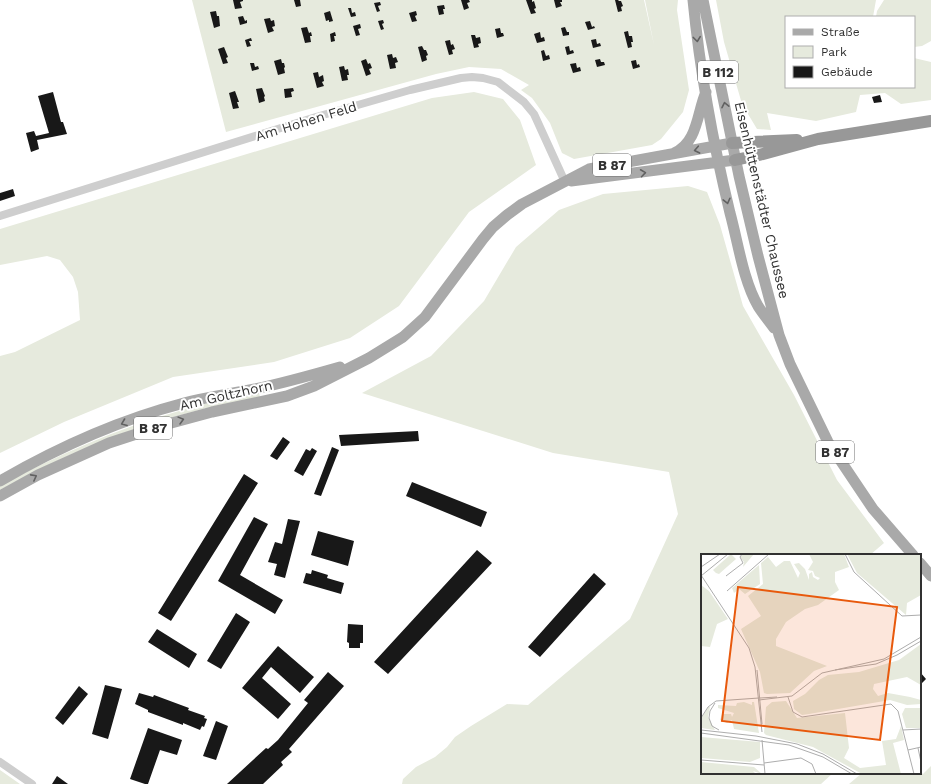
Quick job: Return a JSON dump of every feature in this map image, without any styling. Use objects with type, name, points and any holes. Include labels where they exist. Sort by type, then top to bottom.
[{"type":"highway","points":[[735,160],[818,139],[930,121]]},
{"type":"highway","points":[[732,143],[818,139]]},
{"type":"main road","name":"Eisenhüttenstädter Chaussee","points":[[693,0],[697,41],[718,163],[746,275],[758,306],[779,335]]},
{"type":"main road","name":"Eisenhüttenstädter Chaussee","points":[[703,0],[735,160],[779,335],[790,364],[828,442],[874,509],[912,554]]},
{"type":"main road","points":[[663,157],[686,145],[699,118],[700,103],[706,92]]},
{"type":"main road","name":"Am Goltzhorn","points":[[0,496],[38,475],[109,443],[164,425],[212,412],[287,396],[314,386],[386,349],[403,337],[425,317],[493,227],[522,204],[589,169],[663,157],[732,143]]},
{"type":"main road","name":"Am Goltzhorn","points":[[565,182],[735,160]]},
{"type":"main road","name":"Am Goltzhorn","points":[[0,481],[24,467],[81,439],[149,413],[185,403],[256,389],[310,376],[369,358]]},
{"type":"main road","points":[[921,564],[931,576]]},
{"type":"street","name":"Am Hohen Feld","points":[[0,216],[324,115],[410,90],[472,77],[498,82],[524,102],[534,114],[565,182]]},
{"type":"street","points":[[0,762],[32,784]]},
{"type":"green space","points":[[192,0],[644,0],[654,45],[645,0],[678,0],[677,10],[689,90],[683,112],[661,139],[652,145],[574,159],[562,153],[550,123],[532,98],[521,90],[529,85],[501,69],[469,67],[436,74],[226,132]]},
{"type":"green space","points":[[716,0],[876,0],[873,16],[785,16],[785,88],[915,88],[915,58],[931,62],[931,100],[901,104],[885,93],[860,95],[856,112],[816,121],[767,113],[771,130],[757,129],[742,104],[724,42]]},
{"type":"green space","points":[[884,0],[931,0],[931,41],[922,46],[915,47],[915,16],[876,16],[877,11]]},
{"type":"green space","points":[[474,92],[503,99],[520,120],[536,165],[469,212],[399,306],[350,338],[274,362],[173,377],[64,422],[0,453],[0,356],[15,352],[80,320],[78,292],[73,277],[60,260],[47,256],[0,265],[0,229],[432,98]]},
{"type":"green space","points":[[688,186],[707,192],[720,225],[743,306],[794,395],[837,480],[884,543],[871,554],[701,554],[701,774],[832,774],[821,784],[402,784],[403,779],[416,767],[435,757],[447,747],[455,737],[471,726],[507,704],[528,705],[630,619],[678,514],[669,472],[553,453],[362,393],[431,356],[484,301],[516,247],[559,210],[603,194]]},
{"type":"green space","points":[[259,393],[260,397],[215,406],[163,420],[115,436],[45,466],[0,490],[0,486],[21,475],[65,453],[110,434],[189,408]]},
{"type":"green space","points":[[931,766],[931,784],[849,784],[861,774],[921,774],[921,772],[923,774]]},
{"type":"green space","points":[[0,770],[20,784],[0,784]]},
{"type":"building","points":[[233,0],[243,0],[240,2],[242,8],[235,9]]},
{"type":"building","points":[[294,0],[300,0],[301,6],[296,7]]},
{"type":"building","points":[[461,0],[469,0],[470,2],[467,3],[469,8],[464,10]]},
{"type":"building","points":[[526,0],[532,0],[532,2],[534,1],[536,8],[534,9],[536,13],[531,14]]},
{"type":"building","points":[[554,0],[562,0],[562,2],[560,2],[562,6],[556,8]]},
{"type":"building","points":[[615,0],[621,1],[623,6],[621,7],[622,11],[618,12]]},
{"type":"building","points":[[380,2],[381,5],[378,6],[380,11],[377,12],[374,3]]},
{"type":"building","points":[[444,5],[444,14],[439,15],[437,6]]},
{"type":"building","points":[[348,8],[351,8],[352,13],[355,12],[356,16],[351,17]]},
{"type":"building","points":[[216,11],[217,16],[219,16],[220,26],[214,28],[210,12]]},
{"type":"building","points":[[330,11],[333,21],[329,22],[329,20],[326,21],[324,13]]},
{"type":"building","points":[[416,11],[417,15],[415,16],[417,21],[412,22],[409,13]]},
{"type":"building","points":[[243,16],[245,21],[247,20],[247,23],[240,25],[238,17]]},
{"type":"building","points":[[270,18],[271,21],[274,20],[275,26],[272,27],[274,31],[268,33],[264,19]]},
{"type":"building","points":[[383,20],[384,23],[382,24],[384,29],[381,30],[378,21]]},
{"type":"building","points":[[590,21],[592,27],[594,26],[595,28],[588,30],[585,22]]},
{"type":"building","points":[[360,24],[361,28],[358,29],[360,35],[356,36],[353,26]]},
{"type":"building","points":[[307,27],[312,36],[310,36],[311,42],[305,43],[301,28]]},
{"type":"building","points":[[565,27],[567,32],[569,32],[569,35],[563,36],[561,28]]},
{"type":"building","points":[[500,28],[501,33],[503,33],[504,36],[497,38],[495,29]]},
{"type":"building","points":[[628,31],[629,36],[632,36],[633,42],[631,42],[632,47],[628,48],[624,32]]},
{"type":"building","points":[[335,32],[335,41],[331,42],[330,34]]},
{"type":"building","points":[[540,32],[541,38],[544,37],[545,41],[537,43],[534,34]]},
{"type":"building","points":[[471,35],[475,35],[476,38],[480,37],[481,43],[478,44],[479,47],[474,48]]},
{"type":"building","points":[[251,38],[252,41],[249,41],[251,46],[247,47],[245,40]]},
{"type":"building","points":[[596,39],[597,44],[600,43],[601,46],[593,48],[591,40]]},
{"type":"building","points":[[450,40],[451,45],[453,44],[455,49],[452,50],[453,54],[449,55],[445,41]]},
{"type":"building","points":[[422,46],[428,55],[426,56],[427,60],[422,62],[418,47]]},
{"type":"building","points":[[569,46],[570,51],[573,50],[574,53],[567,55],[565,47]]},
{"type":"building","points":[[224,47],[228,57],[226,58],[228,63],[223,64],[218,49]]},
{"type":"building","points":[[544,50],[546,56],[549,55],[550,59],[543,61],[541,51]]},
{"type":"building","points":[[392,54],[393,58],[396,57],[398,62],[395,63],[396,68],[390,69],[387,55]]},
{"type":"building","points":[[281,59],[282,63],[284,63],[285,73],[278,75],[274,61]]},
{"type":"building","points":[[366,59],[372,68],[369,69],[371,74],[366,76],[361,61]]},
{"type":"building","points":[[600,59],[605,65],[597,67],[595,60]]},
{"type":"building","points":[[636,60],[637,65],[639,64],[640,67],[633,69],[631,61]]},
{"type":"building","points":[[250,63],[254,63],[255,67],[258,66],[259,69],[252,71]]},
{"type":"building","points":[[576,63],[577,68],[580,67],[581,71],[573,73],[570,64]]},
{"type":"building","points":[[344,66],[345,70],[348,69],[349,75],[347,75],[348,80],[342,81],[339,67]]},
{"type":"building","points":[[318,72],[319,77],[323,75],[324,81],[322,82],[324,86],[317,88],[313,73]]},
{"type":"building","points":[[262,88],[265,101],[259,103],[256,89]]},
{"type":"building","points":[[293,88],[294,91],[291,92],[292,97],[285,98],[284,89]]},
{"type":"building","points":[[235,91],[239,102],[237,102],[239,108],[233,109],[229,93]]},
{"type":"building","points":[[53,92],[61,122],[63,122],[67,134],[37,140],[39,149],[31,152],[26,133],[34,131],[36,136],[49,133],[38,96]]},
{"type":"building","points":[[880,95],[882,102],[874,103],[872,97]]},
{"type":"building","points":[[13,189],[15,196],[0,201],[0,193]]},
{"type":"building","points":[[418,431],[419,441],[341,446],[339,435]]},
{"type":"building","points":[[283,437],[290,442],[277,460],[270,456]]},
{"type":"building","points":[[332,447],[339,450],[321,496],[314,494]]},
{"type":"building","points":[[312,448],[317,451],[303,476],[294,471],[306,449],[310,451]]},
{"type":"building","points":[[244,474],[258,483],[171,621],[158,613]]},
{"type":"building","points":[[412,482],[487,512],[481,527],[406,496]]},
{"type":"building","points":[[254,517],[268,524],[240,575],[283,600],[275,614],[218,581]]},
{"type":"building","points":[[288,519],[300,521],[285,578],[274,575],[277,564],[268,562],[275,542],[282,544]]},
{"type":"building","points":[[318,531],[354,541],[348,566],[311,555]]},
{"type":"building","points":[[477,550],[492,563],[388,674],[374,662]]},
{"type":"building","points":[[312,570],[328,575],[327,578],[344,583],[341,594],[303,583],[306,573],[311,574]]},
{"type":"building","points":[[594,573],[606,584],[540,657],[528,647]]},
{"type":"building","points":[[236,613],[250,622],[221,669],[207,661]]},
{"type":"building","points":[[348,624],[363,625],[363,643],[360,643],[360,648],[349,648],[349,643],[347,642]]},
{"type":"building","points":[[157,629],[197,654],[189,668],[148,642]]},
{"type":"building","points":[[278,646],[314,677],[300,693],[271,667],[262,678],[291,704],[278,719],[242,688]]},
{"type":"building","points":[[328,672],[344,686],[289,749],[292,752],[281,762],[283,765],[263,784],[227,784],[266,748],[268,749],[278,740],[308,703],[304,700]]},
{"type":"building","points":[[921,673],[926,679],[921,684]]},
{"type":"building","points":[[105,685],[122,689],[108,739],[92,734]]},
{"type":"building","points":[[79,686],[88,694],[63,725],[55,718]]},
{"type":"building","points":[[139,693],[153,697],[154,695],[189,708],[188,710],[205,716],[204,718],[207,719],[204,727],[202,726],[200,730],[148,712],[148,710],[135,704]]},
{"type":"building","points":[[216,721],[228,726],[216,760],[203,756]]},
{"type":"building","points":[[148,728],[182,740],[177,755],[160,750],[148,784],[145,784],[130,779]]},
{"type":"building","points":[[57,776],[68,784],[52,784]]}]
